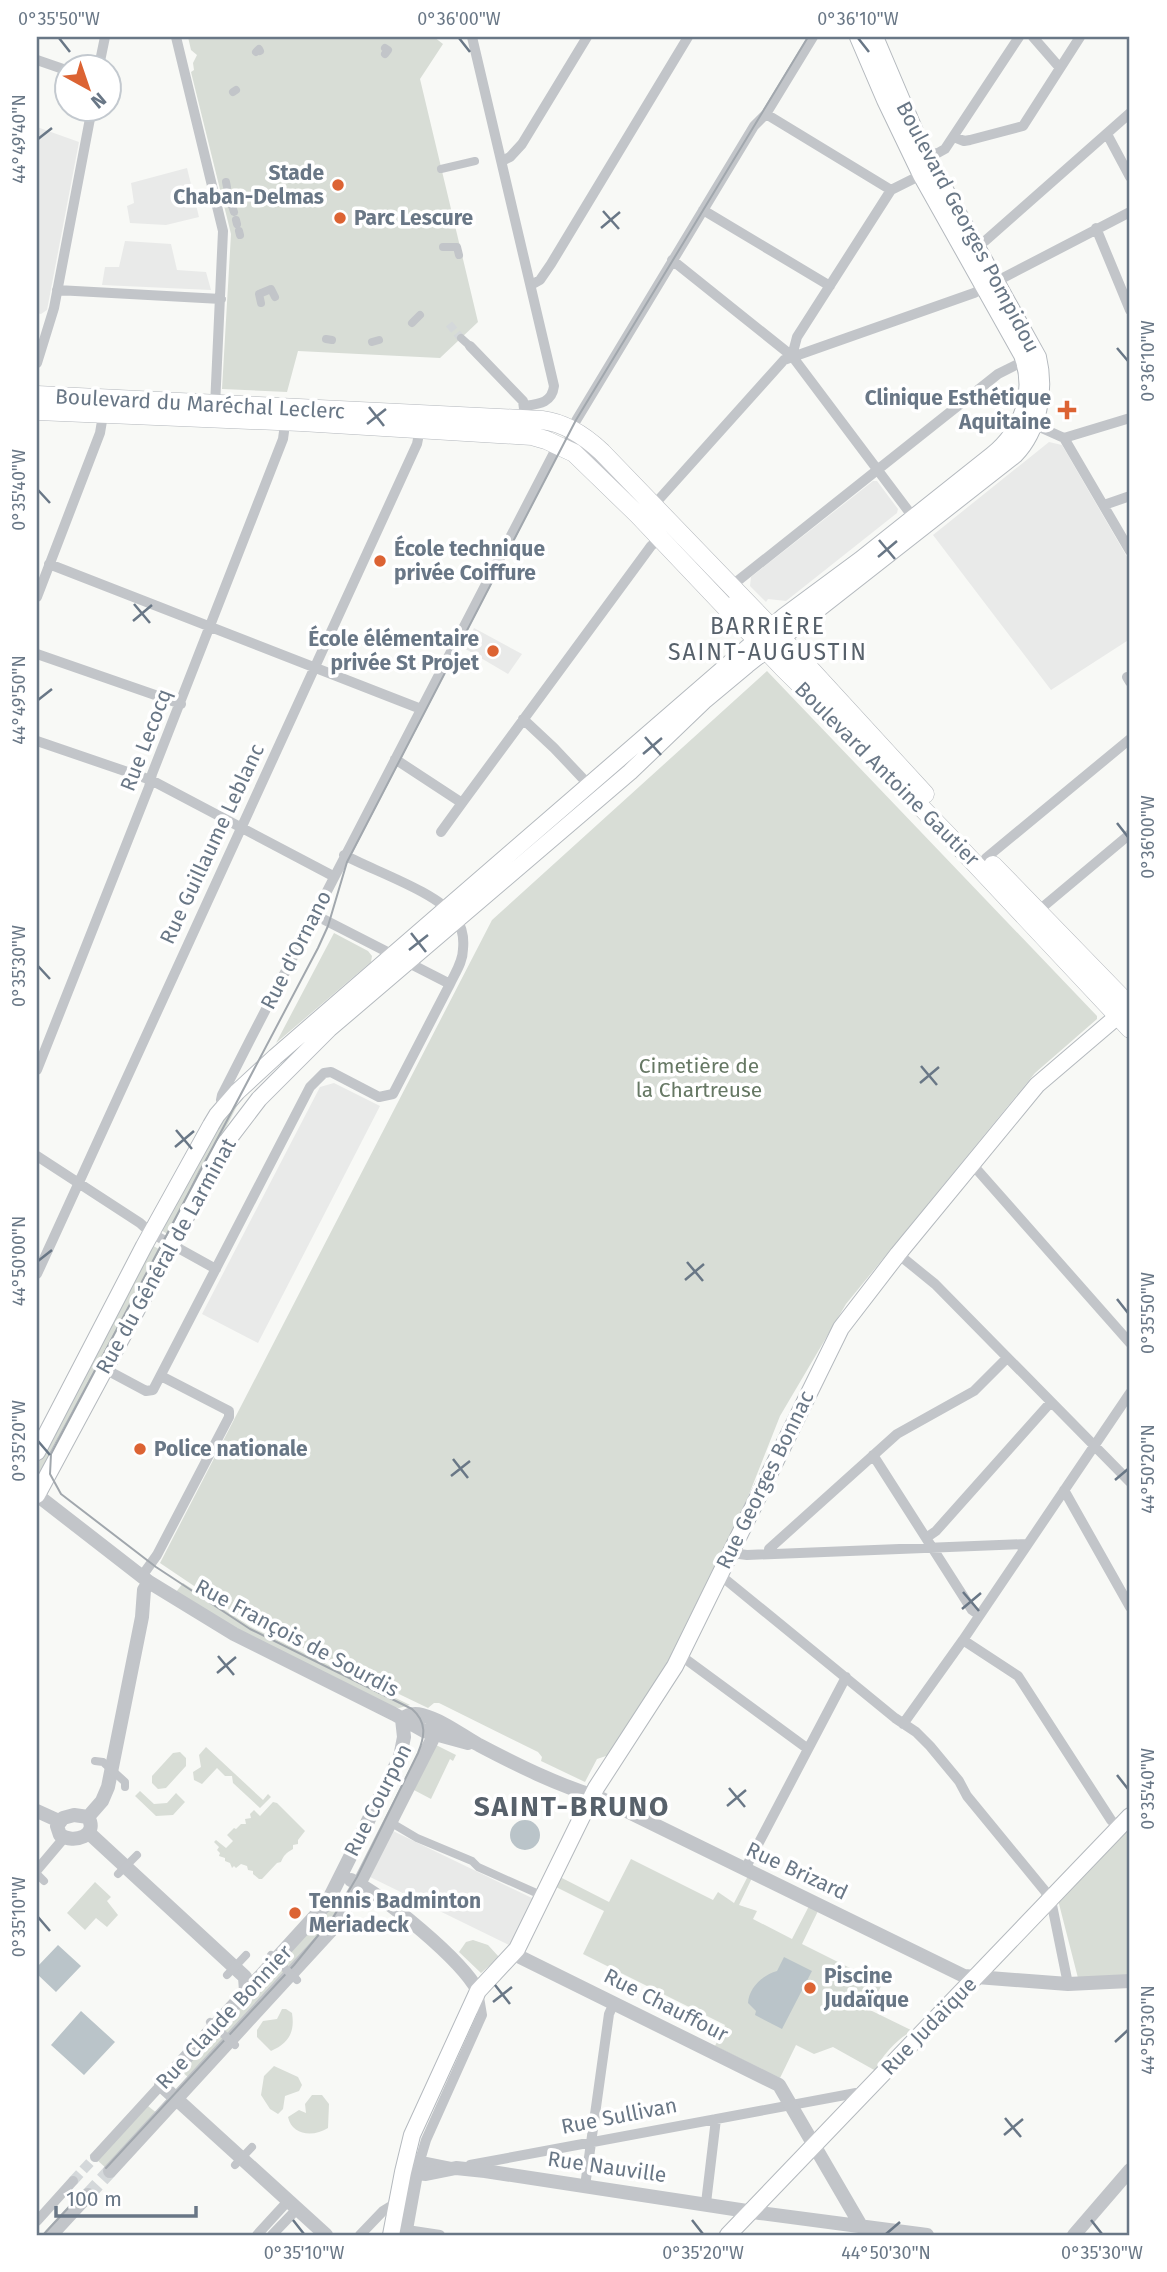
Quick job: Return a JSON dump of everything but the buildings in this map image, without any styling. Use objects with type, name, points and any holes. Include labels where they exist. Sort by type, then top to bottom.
[{"type":"main road","name":"Boulevard Georges Pompidou","points":[[768,639],[1015,455],[1023,447],[1035,425],[1042,379],[1038,357],[921,175],[858,37]]},
{"type":"main road","name":"Boulevard Georges Pompidou","points":[[768,639],[913,517],[992,455],[1012,436],[1023,412],[1026,396],[1027,376],[1024,361],[976,246],[923,150],[875,37]]},
{"type":"main road","name":"Boulevard du Maréchal Leclerc","points":[[37,407],[215,406],[420,429],[532,436],[558,445]]},
{"type":"main road","name":"Boulevard du Maréchal Leclerc","points":[[37,407],[125,416],[524,412],[571,429]]},
{"type":"main road","name":"Boulevard Antoine Gautier","points":[[571,429],[592,443],[730,587],[768,639]]},
{"type":"main road","name":"Boulevard Antoine Gautier","points":[[558,445],[574,453],[664,543],[768,639],[1128,1011]]},
{"type":"main road","name":"Rue du Général de Larminat","points":[[452,914],[589,785],[768,639]]},
{"type":"main road","name":"Rue du Général de Larminat","points":[[224,1107],[275,1057],[630,772],[768,639]]},
{"type":"main road","name":"Boulevard Antoine Gautier","points":[[860,733],[1038,911],[1128,1011]]},
{"type":"main road","name":"Rue du Général de Larminat","points":[[37,1495],[224,1145],[258,1099],[399,959]]},
{"type":"main road","points":[[1128,1011],[1130,1029]]},
{"type":"main road","name":"Rue Georges Bonnac","points":[[401,2233],[396,2203],[411,2166],[412,2135],[478,1991],[514,1954],[593,1795],[680,1655],[833,1343],[855,1308],[1037,1085],[1128,1011]]},
{"type":"main road","name":"Rue d'Ornano","points":[[37,1452],[151,1233],[216,1115],[224,1107]]},
{"type":"main road","name":"Rue Judaïque","points":[[728,2235],[861,2096],[981,1978],[1050,1900],[1125,1822]]},
{"type":"street","points":[[125,416],[205,413],[215,406],[223,231],[176,37]]},
{"type":"street","points":[[461,338],[523,401],[524,412],[552,396],[554,386],[472,37]]},
{"type":"street","points":[[502,161],[510,157],[522,144],[587,37]]},
{"type":"street","points":[[531,285],[540,280],[551,264],[688,37]]},
{"type":"street","points":[[571,429],[754,126],[766,114],[813,37]]},
{"type":"street","points":[[923,150],[932,154],[942,152],[1019,37]]},
{"type":"street","points":[[1032,37],[1060,68]]},
{"type":"street","points":[[954,136],[959,140],[970,140],[1023,126],[1080,37]]},
{"type":"street","points":[[976,246],[1130,113]]},
{"type":"street","points":[[766,114],[891,190]]},
{"type":"street","points":[[37,363],[50,323],[89,122]]},
{"type":"street","points":[[1107,134],[1130,177]]},
{"type":"street","points":[[443,169],[475,161],[454,166]]},
{"type":"street","points":[[792,356],[797,337],[891,190],[921,175]]},
{"type":"street","points":[[703,210],[830,286]]},
{"type":"street","points":[[653,506],[784,360],[990,284],[1130,212]]},
{"type":"street","points":[[1096,228],[1130,310]]},
{"type":"street","points":[[444,250],[457,247],[459,255]]},
{"type":"street","points":[[672,260],[792,356],[913,517]]},
{"type":"street","points":[[57,290],[221,299]]},
{"type":"street","points":[[261,303],[259,294],[273,291]]},
{"type":"street","points":[[37,319],[50,323]]},
{"type":"street","points":[[730,587],[998,374],[1024,361]]},
{"type":"street","points":[[37,597],[100,433],[103,415]]},
{"type":"street","name":"Rue Lecocq","points":[[37,1070],[284,439],[286,415]]},
{"type":"street","points":[[1064,438],[1130,418]]},
{"type":"street","points":[[1035,425],[1064,438],[1130,551]]},
{"type":"street","name":"Rue Guillaume Leblanc","points":[[37,1274],[417,444],[420,429]]},
{"type":"street","name":"Boulevard Antoine Gautier","points":[[558,445],[567,442],[578,445],[619,482],[653,506]]},
{"type":"street","name":"Rue d'Ornano","points":[[224,1107],[222,1095],[558,445]]},
{"type":"street","points":[[1104,505],[1130,496]]},
{"type":"street","points":[[441,832],[651,546],[664,543]]},
{"type":"street","points":[[49,564],[421,709]]},
{"type":"street","points":[[37,654],[181,704]]},
{"type":"street","points":[[523,719],[589,785]]},
{"type":"street","points":[[986,858],[1130,739]]},
{"type":"street","points":[[37,741],[151,780],[333,876]]},
{"type":"street","points":[[395,759],[462,803]]},
{"type":"street","points":[[1038,911],[1130,834]]},
{"type":"street","points":[[103,1368],[150,1392],[161,1376],[316,1079],[331,1072],[379,1097],[389,1097],[396,1091],[450,984],[463,951],[462,933],[452,914],[344,855]]},
{"type":"street","points":[[315,915],[450,984]]},
{"type":"street","points":[[37,1156],[140,1223],[151,1233],[216,1269]]},
{"type":"street","points":[[972,1164],[1130,1343]]},
{"type":"street","points":[[898,1254],[935,1284],[1130,1482]]},
{"type":"street","points":[[769,1554],[769,1549],[897,1434],[974,1391],[1007,1358]]},
{"type":"street","points":[[88,1817],[102,1801],[108,1787],[157,1555],[229,1417],[229,1412],[161,1376]]},
{"type":"street","points":[[903,1724],[1130,1393]]},
{"type":"street","points":[[929,1542],[1051,1402]]},
{"type":"street","points":[[873,1455],[972,1610],[979,1615]]},
{"type":"street","points":[[1064,1490],[1130,1607]]},
{"type":"street","name":"Rue François de Sourdis","points":[[37,1495],[150,1582],[234,1634],[434,1735],[480,1745]]},
{"type":"street","points":[[731,1553],[769,1554],[929,1542],[1027,1544]]},
{"type":"street","points":[[720,1575],[930,1746],[1050,1900],[1069,1984]]},
{"type":"street","points":[[963,1640],[1018,1676],[1111,1820],[1125,1822]]},
{"type":"street","points":[[680,1655],[808,1749]]},
{"type":"street","points":[[745,1869],[846,1677]]},
{"type":"street","points":[[402,1719],[413,1714],[430,1718],[480,1745]]},
{"type":"street","points":[[430,1718],[434,1724],[434,1735]]},
{"type":"street","name":"Rue Courpon","points":[[342,1876],[402,1752],[402,1719]]},
{"type":"street","name":"Rue Courpon","points":[[359,1884],[434,1735]]},
{"type":"street","name":"Rue Brizard","points":[[480,1745],[764,1876],[964,1976],[1069,1984],[1130,1981]]},
{"type":"street","points":[[96,1761],[103,1762],[125,1782],[125,1787]]},
{"type":"street","points":[[37,1811],[59,1821]]},
{"type":"street","points":[[88,1817],[70,1815],[59,1821],[57,1830],[64,1838],[74,1839],[89,1833]]},
{"type":"street","points":[[88,1817],[91,1824],[89,1833]]},
{"type":"street","points":[[390,1822],[427,1842],[472,1861],[478,1867],[543,1896]]},
{"type":"street","points":[[89,1833],[250,1982]]},
{"type":"street","points":[[44,1881],[37,1872],[64,1838]]},
{"type":"street","points":[[118,1874],[137,1855]]},
{"type":"street","points":[[342,1876],[373,1891],[416,1927],[466,1974],[478,1991]]},
{"type":"street","name":"Rue Claude Bonnier","points":[[94,2157],[161,2085],[250,1982],[319,1914],[342,1876]]},
{"type":"street","name":"Rue Claude Bonnier","points":[[110,2171],[324,1940],[359,1884]]},
{"type":"street","name":"Rue Chauffour","points":[[514,1954],[779,2085],[864,2231]]},
{"type":"street","points":[[227,1975],[246,1955]]},
{"type":"street","points":[[271,1955],[297,1980]]},
{"type":"street","points":[[585,2186],[609,2014],[614,2003]]},
{"type":"street","points":[[210,2022],[235,2045]]},
{"type":"street","points":[[161,2085],[326,2235]]},
{"type":"street","name":"Rue Sullivan","points":[[411,2166],[456,2168],[790,2104],[856,2093],[861,2096]]},
{"type":"street","points":[[706,2203],[716,2119]]},
{"type":"street","points":[[235,2165],[252,2147]]},
{"type":"street","points":[[511,2175],[514,2157]]},
{"type":"street","name":"Rue Georges Bonnac","points":[[401,2233],[411,2166]]},
{"type":"street","name":"Rue Nauville","points":[[456,2168],[706,2203],[864,2231],[927,2235]]},
{"type":"street","points":[[1074,2235],[1130,2170]]},
{"type":"street","points":[[37,2221],[73,2181]]},
{"type":"street","points":[[51,2235],[88,2195]]},
{"type":"street","points":[[360,2235],[383,2211],[396,2203]]},
{"type":"street","points":[[257,2235],[292,2205]]},
{"type":"street","points":[[272,2235],[292,2205]]},
{"type":"street","points":[[401,2233],[440,2235]]},
{"type":"shaded area","points":[[37,127],[79,142],[47,310],[41,314],[37,313]]},
{"type":"shaded area","points":[[187,168],[199,217],[166,225],[130,223],[127,206],[134,203],[131,183]]},
{"type":"shaded area","points":[[125,241],[171,244],[177,270],[206,272],[211,290],[102,285],[105,267],[119,267]]},
{"type":"shaded area","points":[[1049,442],[1062,445],[1130,562],[1130,639],[1051,690],[933,535]]},
{"type":"shaded area","points":[[873,481],[877,481],[898,509],[897,513],[786,601],[768,599],[766,602],[750,586],[751,577]]},
{"type":"shaded area","name":"École élémentaire privée St Projet","points":[[474,628],[522,654],[508,674],[464,648]]},
{"type":"shaded area","points":[[334,1083],[380,1106],[258,1343],[202,1314],[320,1087]]},
{"type":"shaded area","points":[[525,1820],[536,1824],[540,1835],[536,1846],[525,1850],[514,1846],[510,1835],[514,1824]]},
{"type":"shaded area","points":[[391,1830],[534,1899],[511,1946],[370,1877]]},
{"type":"shaded area","points":[[58,1945],[81,1966],[56,1992],[37,1974],[37,1967]]},
{"type":"shaded area","points":[[784,1957],[812,1971],[782,2029],[755,2015],[756,2011],[748,2003],[754,1987],[767,1975],[777,1971]]},
{"type":"shaded area","points":[[81,2011],[115,2042],[84,2075],[51,2045]]},
{"type":"green space","name":"Parc Lescure","points":[[188,37],[434,37],[443,44],[420,79],[478,322],[440,358],[298,351],[287,392],[222,389],[231,234],[191,72],[194,70],[193,63],[197,55],[191,50]]},
{"type":"green space","name":"Cimetière de la Chartreuse","points":[[767,671],[1097,1019],[1035,1073],[846,1304],[780,1416],[746,1502],[668,1661],[609,1755],[597,1759],[585,1782],[541,1761],[542,1757],[538,1752],[439,1703],[428,1708],[243,1619],[160,1563],[492,920]]},
{"type":"green space","points":[[334,933],[368,951],[372,956],[371,962],[276,1043]]},
{"type":"green space","points":[[243,1094],[171,1236],[159,1229],[218,1118]]},
{"type":"green space","points":[[150,1244],[162,1251],[41,1475],[37,1473],[37,1462],[134,1280]]},
{"type":"green space","points":[[183,1583],[251,1627],[410,1705],[392,1707],[248,1635],[176,1592]]},
{"type":"green space","points":[[436,1745],[456,1755],[453,1761],[450,1759],[431,1799],[412,1789]]},
{"type":"green space","points":[[206,1747],[263,1800],[268,1794],[271,1797],[260,1808],[233,1783],[232,1776],[225,1776],[217,1768],[202,1784],[194,1780],[193,1772],[201,1767],[199,1755]]},
{"type":"green space","points":[[180,1752],[186,1758],[186,1766],[166,1788],[158,1789],[152,1783],[152,1776],[173,1753]]},
{"type":"green space","points":[[140,1791],[154,1804],[167,1803],[176,1793],[185,1802],[173,1815],[156,1816],[135,1796]]},
{"type":"green space","points":[[273,1802],[305,1831],[298,1844],[293,1845],[293,1849],[281,1862],[259,1879],[247,1866],[241,1864],[232,1868],[225,1858],[219,1856],[219,1847],[214,1842],[216,1840],[226,1848],[233,1841],[227,1835],[234,1828],[246,1824],[245,1819],[251,1818],[250,1814],[254,1810],[260,1816]]},
{"type":"green space","points":[[1130,1825],[1130,1975],[1078,1978],[1058,1900]]},
{"type":"green space","points":[[631,1859],[713,1900],[718,1892],[734,1903],[748,1876],[752,1878],[739,1905],[757,1911],[753,1919],[792,1939],[809,1906],[818,1911],[802,1944],[882,1984],[870,2010],[913,2031],[891,2048],[876,2071],[833,2047],[814,2054],[796,2045],[780,2078],[715,2046],[725,2025],[583,1954],[604,1911],[556,1887],[560,1877],[609,1902]]},
{"type":"green space","points":[[95,1882],[111,1897],[107,1901],[118,1915],[107,1927],[96,1918],[85,1930],[67,1913]]},
{"type":"green space","points":[[333,1897],[345,1904],[336,1917],[190,2079],[180,2070]]},
{"type":"green space","points":[[473,1940],[488,1945],[499,1957],[481,1973],[459,1952],[466,1942]]},
{"type":"green space","points":[[282,2009],[292,2013],[293,2026],[286,2040],[271,2051],[257,2037],[257,2030],[263,2021],[277,2019]]},
{"type":"green space","points":[[274,2066],[298,2077],[302,2085],[299,2091],[285,2096],[283,2109],[278,2114],[270,2109],[261,2095],[264,2076]]},
{"type":"green space","points":[[312,2095],[322,2095],[329,2104],[328,2128],[316,2133],[304,2133],[294,2128],[288,2117],[299,2110],[306,2113],[305,2104]]},
{"type":"green space","points":[[148,2106],[158,2114],[107,2169],[97,2160]]},
{"type":"tunnel","points":[[449,324],[461,338]]},
{"type":"tunnel","points":[[73,2181],[95,2157]]},
{"type":"tunnel","points":[[88,2195],[110,2171]]},
{"type":"tram line","points":[[106,2168],[294,1965],[334,1916],[357,1877],[418,1753],[423,1730],[420,1719],[412,1709],[250,1629],[156,1567],[61,1494],[50,1474],[51,1454],[318,948],[328,926],[347,862],[576,420],[808,37]]},
{"type":"tram line","points":[[43,2235],[84,2191]]},
{"type":"place","name":"Stade Chaban-Delmas","points":[[338,185]]},
{"type":"place","name":"Parc Lescure","points":[[340,218]]},
{"type":"place","name":"Clinique Esthétique Aquitaine","points":[[1067,410]]},
{"type":"place","name":"École technique privée Coiffure","points":[[380,561]]},
{"type":"place","name":"École élémentaire privée St Projet","points":[[493,651]]},
{"type":"place","name":"Police nationale","points":[[140,1449]]},
{"type":"place","name":"Tennis Badminton Meriadeck","points":[[295,1913]]},
{"type":"place","name":"Piscine Judaïque","points":[[810,1988]]},
{"type":"district","name":"BARRIÈRE SAINT-AUGUSTIN","points":[[768,639]]},
{"type":"district","name":"SAINT-BRUNO","points":[[572,1806]]}]
